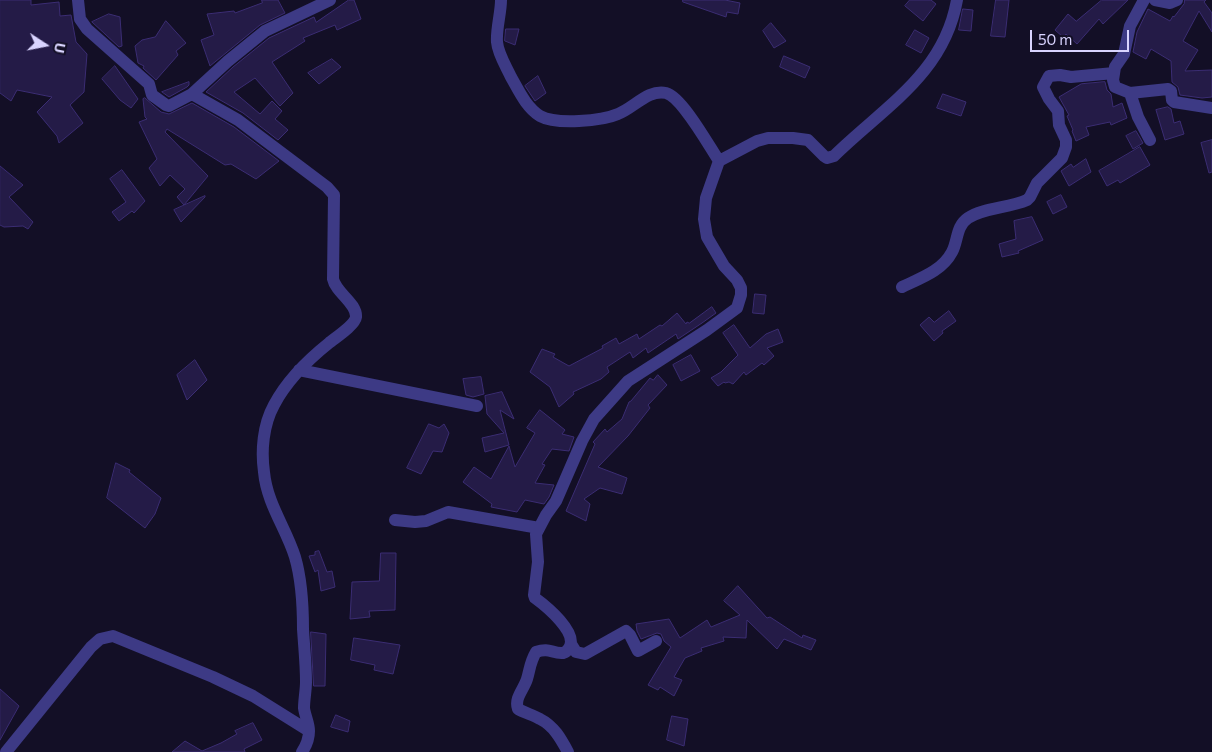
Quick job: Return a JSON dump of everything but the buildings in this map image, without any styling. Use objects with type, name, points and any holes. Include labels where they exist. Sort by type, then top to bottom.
[{"type":"street","points":[[78,0],[80,19],[86,29],[149,84],[152,95],[169,106],[192,94],[228,61],[266,31],[324,1]]},
{"type":"street","points":[[501,0],[497,41],[503,60],[524,101],[540,116],[556,120],[577,121],[609,117],[619,114],[652,94],[666,93],[681,103],[719,161]]},
{"type":"street","points":[[568,752],[558,734],[549,725],[541,719],[518,710],[516,705],[528,676],[530,662],[536,652],[544,649],[562,653],[568,650],[571,644],[571,638],[562,623],[534,595],[538,562],[536,534],[556,501],[582,440],[606,403],[628,381],[707,330],[736,308],[741,295],[741,288],[737,280],[724,266],[707,237],[704,219],[706,198],[719,161],[757,141],[768,138],[808,140],[827,158],[834,156],[917,81],[933,61],[950,29],[957,0]]},
{"type":"street","points":[[1144,0],[1130,26],[1124,54],[1115,67],[1115,87],[1130,93],[1168,89],[1171,91],[1174,102],[1212,108]]},
{"type":"street","points":[[1155,0],[1170,3],[1176,0]]},
{"type":"street","points":[[902,287],[932,273],[940,266],[953,251],[959,228],[966,219],[1027,200],[1037,183],[1062,158],[1066,140],[1059,125],[1058,111],[1048,99],[1043,87],[1049,76],[1071,77],[1114,73]]},
{"type":"street","points":[[1130,93],[1138,117],[1150,140]]},
{"type":"street","points":[[192,94],[238,120],[327,187],[334,195],[333,279],[336,288],[348,300],[356,315],[355,322],[324,346],[300,370],[273,406],[264,438],[262,454],[265,486],[295,556],[301,580],[304,605],[306,682],[304,708],[309,731],[306,746],[302,752]]},
{"type":"street","points":[[300,370],[476,406]]},
{"type":"street","points":[[395,520],[426,521],[448,512],[539,528]]},
{"type":"street","points":[[571,644],[579,654],[585,654],[626,631],[638,651],[656,641]]},
{"type":"street","points":[[6,752],[91,647],[100,639],[114,636],[253,696],[309,731]]}]
